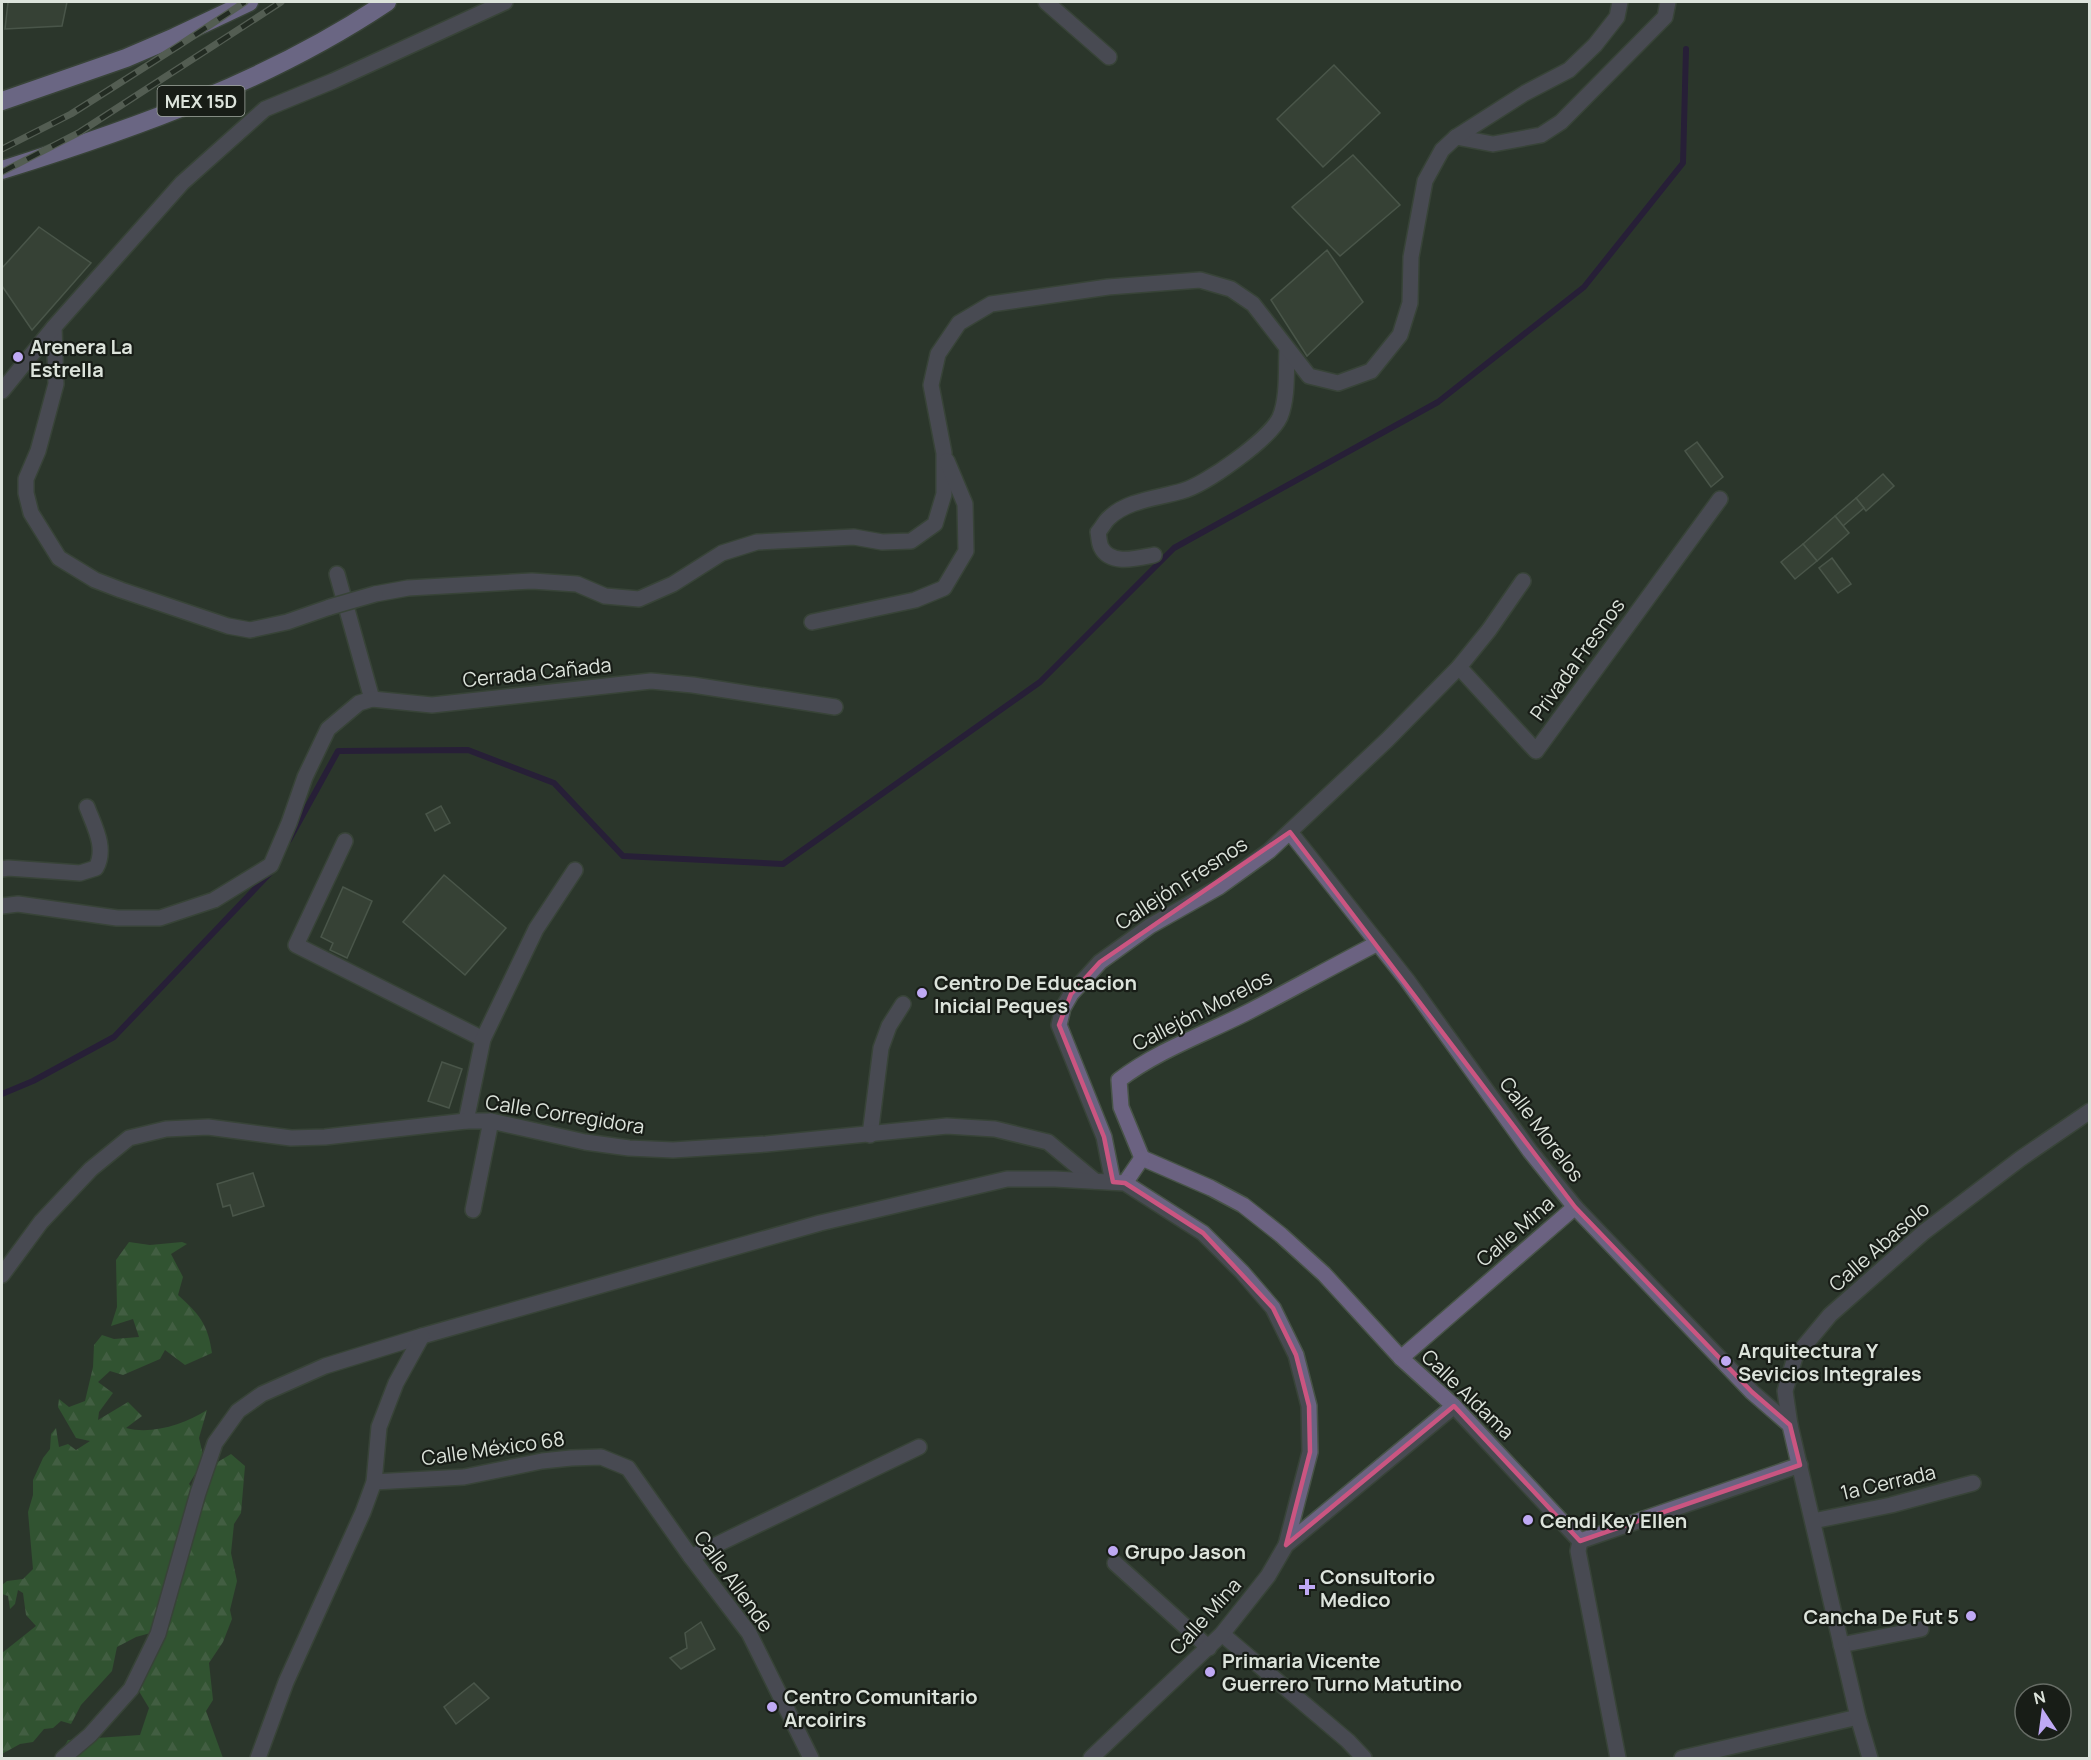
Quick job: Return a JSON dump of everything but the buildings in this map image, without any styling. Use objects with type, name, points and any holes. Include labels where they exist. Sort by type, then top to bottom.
[{"type":"highway","points":[[2,101],[136,54],[249,2]]},
{"type":"highway","name":"MEX 15D","points":[[2,170],[89,142],[206,99],[280,65],[351,26],[387,2]]},
{"type":"street","points":[[2,391],[54,327],[182,183],[265,109],[333,81],[505,2]]},
{"type":"street","points":[[1046,2],[1108,57]]},
{"type":"street","points":[[54,327],[56,384],[38,451],[26,479],[26,486],[31,513],[59,558],[95,580],[228,626],[250,630],[287,622],[375,594],[408,588],[532,581],[577,584],[605,596],[639,599],[673,584],[722,553],[757,542],[854,537],[882,542],[911,542],[935,524],[944,494],[944,453],[931,385],[938,354],[959,323],[992,304],[1108,287],[1200,280],[1231,289],[1253,304],[1309,376],[1338,383],[1371,371],[1400,335],[1410,303],[1411,257],[1425,181],[1442,150],[1456,137],[1525,93],[1569,70],[1595,45],[1617,16],[1620,2]]},
{"type":"street","points":[[1456,137],[1493,144],[1541,135],[1561,122],[1665,17],[1668,2]]},
{"type":"street","points":[[1154,555],[1127,560],[1109,556],[1101,547],[1098,532],[1109,517],[1127,507],[1185,491],[1217,473],[1247,452],[1267,433],[1279,418],[1284,396],[1287,349]]},
{"type":"street","points":[[812,622],[915,600],[944,588],[966,551],[965,504],[944,453]]},
{"type":"street","name":"Privada Fresnos","points":[[1459,667],[1536,751],[1720,499]]},
{"type":"street","points":[[2,906],[18,904],[117,918],[160,918],[214,900],[271,865],[305,777],[328,729],[359,704],[372,699],[337,574]]},
{"type":"street","name":"Callejón Fresnos","points":[[1119,1183],[1104,1137],[1059,1024],[1063,1008],[1071,994],[1100,962],[1150,926],[1219,887],[1269,851],[1290,832],[1387,740],[1459,667],[1489,630],[1523,581]]},
{"type":"street","name":"Cerrada Cañada","points":[[372,699],[432,705],[651,681],[835,707]]},
{"type":"street","points":[[2,869],[80,873],[96,868],[101,859],[100,841],[87,807]]},
{"type":"street","name":"Calle Morelos","points":[[1290,832],[1407,980],[1530,1151],[1575,1207],[1752,1392],[1790,1425]]},
{"type":"street","points":[[345,841],[296,945],[483,1039]]},
{"type":"street","points":[[466,1121],[483,1039],[536,929],[575,870]]},
{"type":"street","name":"Callejón Morelos","points":[[1142,1158],[1121,1107],[1118,1093],[1119,1080],[1151,1058],[1246,1013],[1378,943]]},
{"type":"street","points":[[870,1135],[881,1048],[889,1026],[903,1004]]},
{"type":"street","name":"Calle Abasolo","points":[[1870,1758],[1858,1717],[1790,1425],[1785,1391],[1795,1357],[1830,1316],[1924,1232],[2020,1159],[2090,1111]]},
{"type":"street","name":"Calle Corregidora","points":[[2,1275],[41,1222],[92,1169],[129,1138],[166,1129],[208,1126],[291,1138],[325,1137],[466,1121],[491,1121],[585,1142],[629,1148],[673,1150],[870,1135],[947,1126],[995,1129],[1048,1142],[1095,1181]]},
{"type":"street","points":[[473,1210],[491,1121]]},
{"type":"street","points":[[1119,1183],[1142,1158]]},
{"type":"street","name":"Calle Aldama","points":[[1142,1158],[1211,1188],[1243,1205],[1281,1235],[1324,1274],[1401,1358],[1454,1406],[1580,1541]]},
{"type":"street","points":[[63,1758],[90,1735],[131,1689],[158,1634],[198,1493],[215,1443],[238,1411],[262,1394],[325,1366],[422,1336],[820,1223],[1007,1179],[1119,1183],[1203,1233],[1242,1272],[1273,1308],[1296,1355],[1309,1406],[1310,1452],[1286,1545]]},
{"type":"street","name":"Calle Mina","points":[[1401,1358],[1575,1207]]},
{"type":"street","points":[[258,1758],[286,1682],[363,1512],[374,1482],[379,1426],[396,1383],[422,1336]]},
{"type":"street","name":"Calle Mina","points":[[1092,1758],[1222,1635],[1268,1576],[1286,1545],[1454,1406]]},
{"type":"street","points":[[691,1557],[919,1447]]},
{"type":"street","name":"Calle México 68","points":[[374,1482],[464,1477],[524,1464],[571,1458],[601,1457],[628,1468]]},
{"type":"street","points":[[1613,1757],[1578,1551],[1580,1541],[1800,1465]]},
{"type":"street","name":"Calle Allende","points":[[628,1468],[691,1557],[749,1633],[812,1758]]},
{"type":"street","name":"1a Cerrada","points":[[1813,1521],[1892,1505],[1973,1483]]},
{"type":"street","points":[[1115,1563],[1209,1648]]},
{"type":"street","points":[[1841,1645],[1921,1629]]},
{"type":"street","points":[[1222,1635],[1348,1741],[1364,1758]]},
{"type":"street","points":[[1682,1758],[1858,1717]]},
{"type":"highlighted area","points":[[1290,832],[1575,1207],[1752,1392],[1790,1425],[1800,1465],[1580,1541],[1454,1406],[1286,1545],[1310,1452],[1309,1406],[1296,1355],[1273,1308],[1203,1233],[1125,1183],[1113,1182],[1104,1137],[1059,1025],[1071,994],[1100,962]]},
{"type":"green space","points":[[129,1242],[150,1245],[182,1242],[187,1244],[171,1254],[183,1277],[178,1295],[201,1320],[208,1334],[212,1353],[185,1365],[165,1350],[160,1359],[123,1375],[110,1371],[98,1382],[113,1393],[99,1412],[98,1420],[128,1402],[142,1416],[126,1428],[136,1430],[168,1427],[189,1420],[207,1410],[199,1438],[203,1455],[189,1484],[200,1496],[206,1469],[231,1454],[245,1466],[241,1513],[234,1524],[231,1553],[237,1581],[230,1610],[232,1619],[223,1642],[209,1663],[213,1700],[206,1711],[223,1758],[57,1758],[68,1740],[140,1735],[149,1708],[137,1688],[154,1632],[136,1637],[117,1647],[112,1671],[81,1705],[71,1724],[61,1721],[53,1728],[44,1729],[33,1742],[20,1744],[2,1754],[2,1653],[36,1626],[26,1615],[23,1593],[18,1590],[15,1604],[10,1609],[8,1596],[2,1594],[2,1585],[7,1581],[23,1579],[33,1569],[28,1512],[33,1495],[33,1480],[43,1458],[50,1449],[51,1434],[56,1428],[59,1447],[68,1444],[76,1450],[90,1441],[76,1438],[58,1407],[59,1399],[69,1407],[85,1401],[93,1367],[94,1345],[102,1335],[114,1339],[139,1337],[133,1319],[111,1326],[117,1307],[116,1260]]},
{"type":"waterway","points":[[289,840],[338,751],[468,750],[554,783],[623,856],[783,864],[1040,682],[1174,548],[1438,402],[1584,287],[1683,163],[1686,49]]},
{"type":"waterway","points":[[2,1094],[33,1081],[114,1037],[273,870]]},
{"type":"railway","points":[[2,149],[71,114],[245,2]]},
{"type":"railway","points":[[2,172],[80,132],[281,2]]},
{"type":"place","name":"Arenera La Estrella","points":[[18,357]]},
{"type":"place","name":"Centro De Educacion Inicial Peques","points":[[922,993]]},
{"type":"place","name":"Arquitectura Y Sevicios Integrales","points":[[1726,1361]]},
{"type":"place","name":"Cendi Key Ellen","points":[[1528,1520]]},
{"type":"place","name":"Grupo Jason","points":[[1113,1551]]},
{"type":"place","name":"Consultorio Medico","points":[[1307,1587]]},
{"type":"place","name":"Cancha De Fut 5","points":[[1971,1616]]},
{"type":"place","name":"Primaria Vicente Guerrero Turno Matutino","points":[[1210,1672]]},
{"type":"place","name":"Centro Comunitario Arcoirirs","points":[[772,1707]]}]
